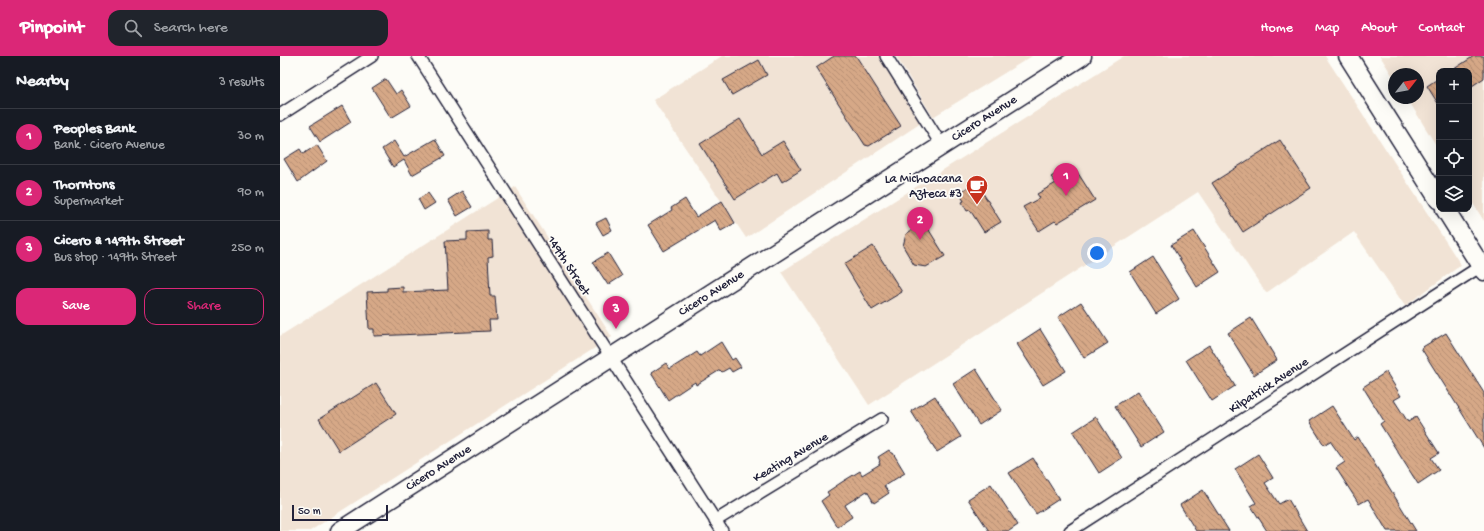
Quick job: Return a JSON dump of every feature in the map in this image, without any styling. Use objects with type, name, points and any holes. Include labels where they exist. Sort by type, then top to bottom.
[{"type":"main road","name":"Cicero Avenue","points":[[340,531],[1082,56]]},
{"type":"main road","points":[[1348,56],[1436,195]]},
{"type":"main road","points":[[1447,212],[1483,267]]},
{"type":"street","points":[[280,115],[372,56]]},
{"type":"street","name":"149th Street","points":[[418,56],[722,531]]},
{"type":"street","points":[[886,56],[942,146]]},
{"type":"street","name":"Kilpatrick Avenue","points":[[1070,531],[1483,267]]},
{"type":"street","name":"Keating Avenue","points":[[715,521],[882,419]]},
{"type":"shaded area","points":[[722,56],[880,56],[921,123],[746,238],[653,100]]},
{"type":"shaded area","points":[[896,56],[1032,56],[933,117]]},
{"type":"shaded area","points":[[1124,56],[1325,56],[1461,265],[1405,306],[1354,232],[1266,293],[1198,192],[869,405],[781,272]]},
{"type":"shaded area","points":[[1380,56],[1484,56],[1484,221],[1472,202],[1472,68],[1436,68],[1436,145],[1411,104],[1424,104],[1424,68],[1388,69]]},
{"type":"shaded area","points":[[515,187],[612,337],[310,531],[280,531],[280,336]]},
{"type":"building","points":[[834,56],[856,56],[901,126],[869,146],[865,145],[816,68]]},
{"type":"building","points":[[1474,56],[1484,56],[1484,78],[1472,86],[1472,68],[1456,68]]},
{"type":"building","points":[[759,60],[767,75],[732,95],[723,80]]},
{"type":"building","points":[[386,79],[396,94],[401,90],[411,106],[391,118],[372,88]]},
{"type":"building","points":[[1436,80],[1436,100],[1427,86]]},
{"type":"building","points":[[342,106],[351,122],[320,142],[310,126]]},
{"type":"building","points":[[740,119],[762,154],[783,141],[801,170],[782,182],[777,173],[735,199],[700,144]]},
{"type":"building","points":[[435,139],[445,156],[412,175],[404,160],[393,167],[382,149],[394,141],[404,157]]},
{"type":"building","points":[[1280,140],[1311,188],[1243,232],[1212,183]]},
{"type":"building","points":[[317,145],[327,161],[298,182],[284,159],[300,149],[303,154]]},
{"type":"building","points":[[1066,167],[1070,174],[1076,170],[1095,200],[1057,223],[1055,221],[1039,231],[1023,207],[1040,198],[1037,194],[1056,183],[1051,177]]},
{"type":"building","name":"La Michoacana Azteca #3","points":[[976,182],[1001,222],[984,232],[970,210],[967,211],[962,202],[964,201],[959,193]]},
{"type":"building","points":[[462,191],[472,207],[457,216],[448,200]]},
{"type":"building","points":[[428,193],[435,203],[424,210],[418,199]]},
{"type":"building","points":[[685,199],[696,217],[722,201],[735,223],[721,231],[715,220],[664,251],[648,225],[672,210],[671,208]]},
{"type":"building","points":[[606,218],[612,230],[603,235],[596,223]]},
{"type":"building","points":[[924,222],[945,256],[926,267],[914,265],[903,246],[906,234]]},
{"type":"building","points":[[488,231],[488,240],[492,240],[493,256],[488,257],[490,296],[495,296],[497,320],[489,320],[490,331],[374,336],[374,329],[369,329],[367,292],[387,291],[387,288],[403,287],[403,292],[448,290],[445,241],[467,240],[467,232]]},
{"type":"building","points":[[1194,231],[1220,272],[1197,287],[1171,245]]},
{"type":"building","points":[[873,246],[902,292],[872,310],[844,264]]},
{"type":"building","points":[[608,253],[622,276],[608,285],[593,262]]},
{"type":"building","points":[[1153,257],[1179,299],[1156,314],[1130,272]]},
{"type":"building","points":[[1081,302],[1108,343],[1084,358],[1058,317]]},
{"type":"building","points":[[1251,318],[1277,360],[1254,375],[1228,333]]},
{"type":"building","points":[[1040,329],[1066,371],[1043,385],[1017,344]]},
{"type":"building","points":[[1446,333],[1484,393],[1484,448],[1421,348]]},
{"type":"building","points":[[721,342],[732,360],[735,358],[741,367],[732,372],[729,368],[722,372],[720,370],[696,385],[695,382],[668,400],[651,373],[666,363],[670,369],[697,352],[700,356]]},
{"type":"building","points":[[1209,345],[1235,386],[1212,401],[1186,360]]},
{"type":"building","points":[[976,369],[1002,410],[979,425],[953,384]]},
{"type":"building","points":[[1386,372],[1401,396],[1394,400],[1408,422],[1416,417],[1439,453],[1431,458],[1439,470],[1418,484],[1380,424],[1384,421],[1363,387]]},
{"type":"building","points":[[376,383],[396,414],[339,451],[319,419]]},
{"type":"building","points":[[1138,391],[1164,432],[1141,447],[1115,406]]},
{"type":"building","points":[[935,396],[961,437],[937,452],[911,411]]},
{"type":"building","points":[[1332,406],[1354,440],[1358,437],[1416,531],[1387,531],[1368,499],[1359,504],[1336,468],[1345,462],[1330,441],[1324,445],[1309,421]]},
{"type":"building","points":[[1096,417],[1122,458],[1099,473],[1073,432]]},
{"type":"building","points":[[889,450],[893,453],[905,473],[884,486],[889,493],[874,503],[867,491],[845,505],[852,517],[837,527],[821,501],[829,495],[827,492],[860,471],[862,475],[880,464],[878,457]]},
{"type":"building","points":[[1258,454],[1273,478],[1265,483],[1279,504],[1288,499],[1307,531],[1267,531],[1251,506],[1256,503],[1235,469]]},
{"type":"building","points":[[1033,458],[1059,499],[1036,514],[1009,473]]},
{"type":"building","points":[[991,484],[1018,525],[1009,531],[989,531],[968,499]]},
{"type":"building","points":[[1203,490],[1229,531],[1196,531],[1180,505]]},
{"type":"place","name":"Peoples Bank","points":[[1066,196]]},
{"type":"place","name":"La Michoacana Azteca #3","points":[[977,206]]},
{"type":"place","name":"Thorntons","points":[[920,240]]},
{"type":"place","name":"Cicero & 149th Street","points":[[616,329]]}]
